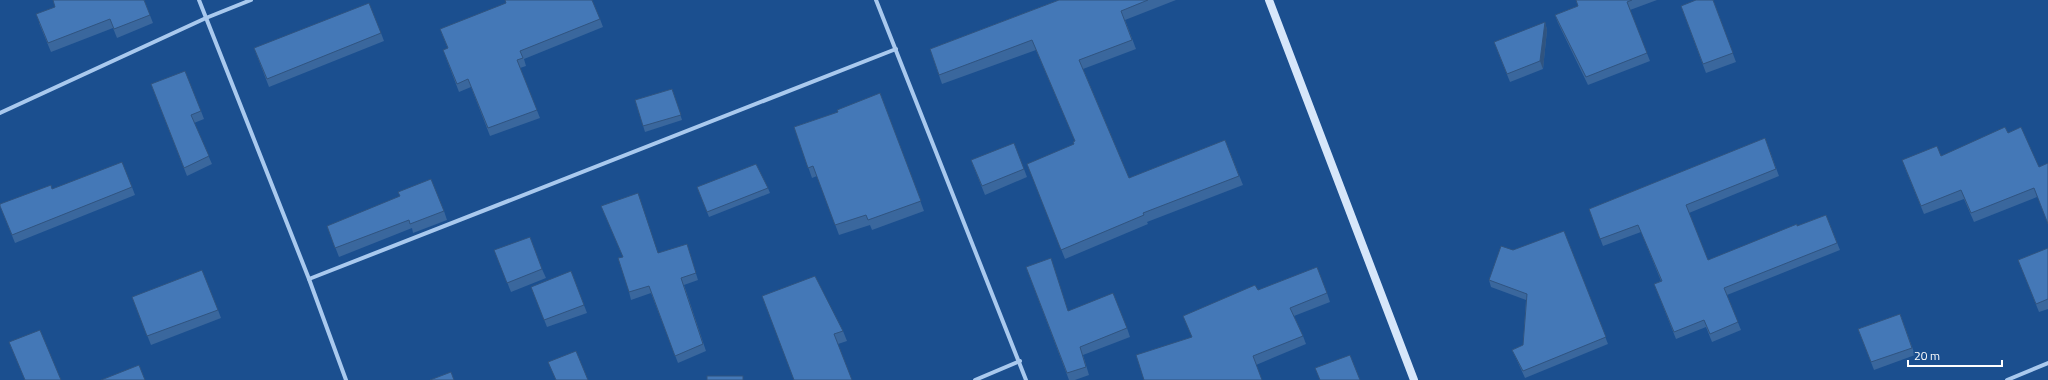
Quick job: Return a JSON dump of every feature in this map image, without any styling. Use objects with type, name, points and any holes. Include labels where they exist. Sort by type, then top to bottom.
[{"type":"street","points":[[199,0],[309,279],[346,380]]},
{"type":"street","points":[[0,113],[206,18],[251,0]]},
{"type":"street","points":[[876,0],[1020,361],[1026,380]]},
{"type":"street","points":[[1269,0],[1414,380]]},
{"type":"street","points":[[309,279],[896,49]]},
{"type":"street","points":[[975,380],[1020,361]]},
{"type":"street","points":[[2007,380],[2048,364]]},
{"type":"building","points":[[53,0],[144,0],[150,15],[114,29],[110,19],[48,43],[36,14],[55,7]]},
{"type":"building","points":[[505,0],[592,0],[600,19],[520,51],[523,58],[517,60],[537,110],[488,128],[468,79],[457,84],[443,50],[448,48],[440,29],[506,3]]},
{"type":"building","points":[[1059,0],[1148,0],[1121,11],[1132,40],[1079,60],[1129,178],[1225,140],[1239,176],[1143,213],[1144,215],[1061,250],[1027,164],[1074,144],[1073,142],[1075,141],[1032,40],[939,75],[930,49]]},
{"type":"building","points":[[1576,0],[1632,0],[1627,2],[1647,53],[1586,77],[1555,15],[1578,6]]},
{"type":"building","points":[[1696,0],[1713,0],[1733,53],[1703,64],[1681,6]]},
{"type":"building","points":[[369,3],[381,33],[267,79],[254,48]]},
{"type":"building","points":[[1545,22],[1540,61],[1507,74],[1494,42]]},
{"type":"building","points":[[185,71],[201,111],[191,115],[209,156],[184,168],[151,84]]},
{"type":"building","points":[[672,89],[681,115],[643,126],[635,100]]},
{"type":"building","points":[[880,93],[921,201],[868,220],[866,215],[835,225],[813,166],[808,168],[794,127],[838,112],[837,110]]},
{"type":"building","points":[[2005,127],[2008,133],[2021,127],[2039,167],[2048,163],[2048,224],[2034,188],[1971,213],[1961,190],[1921,206],[1902,160],[1937,146],[1941,156]]},
{"type":"building","points":[[1765,138],[1776,169],[1686,205],[1708,260],[1797,224],[1797,226],[1826,215],[1837,243],[1724,288],[1738,322],[1710,334],[1704,320],[1674,332],[1654,284],[1662,281],[1638,225],[1600,239],[1589,209]]},
{"type":"building","points":[[1014,143],[1024,169],[982,186],[971,160]]},
{"type":"building","points":[[122,162],[132,187],[12,235],[0,204],[51,185],[52,189]]},
{"type":"building","points":[[756,164],[768,188],[707,212],[697,187]]},
{"type":"building","points":[[431,179],[444,211],[410,224],[409,220],[335,248],[327,226],[400,196],[398,192]]},
{"type":"building","points":[[638,193],[658,253],[687,244],[696,273],[681,278],[703,344],[675,356],[649,286],[629,292],[618,258],[623,257],[601,206]]},
{"type":"building","points":[[1564,231],[1606,337],[1523,371],[1512,350],[1523,345],[1527,294],[1489,280],[1501,246],[1513,250]]},
{"type":"building","points":[[530,237],[542,269],[507,283],[494,250]]},
{"type":"building","points":[[2048,248],[2048,299],[2036,304],[2018,260]]},
{"type":"building","points":[[1051,258],[1068,311],[1113,293],[1127,328],[1080,347],[1086,367],[1067,373],[1026,267]]},
{"type":"building","points":[[1317,267],[1327,293],[1290,308],[1303,336],[1253,356],[1262,380],[1144,380],[1136,355],[1192,337],[1183,316],[1255,285],[1258,290]]},
{"type":"building","points":[[202,270],[218,310],[147,336],[132,297]]},
{"type":"building","points":[[571,271],[584,305],[544,320],[531,287]]},
{"type":"building","points":[[815,276],[843,331],[834,334],[852,380],[794,380],[762,296]]},
{"type":"building","points":[[1900,314],[1912,348],[1871,362],[1858,329]]},
{"type":"building","points":[[40,330],[61,380],[25,380],[9,342]]},
{"type":"building","points":[[576,351],[588,380],[556,380],[548,362]]},
{"type":"building","points":[[1350,355],[1360,380],[1320,380],[1315,368]]},
{"type":"building","points":[[139,365],[145,380],[101,380]]},
{"type":"building","points":[[451,372],[454,380],[430,380]]},
{"type":"building","points":[[707,376],[743,376],[743,380],[707,380]]}]
